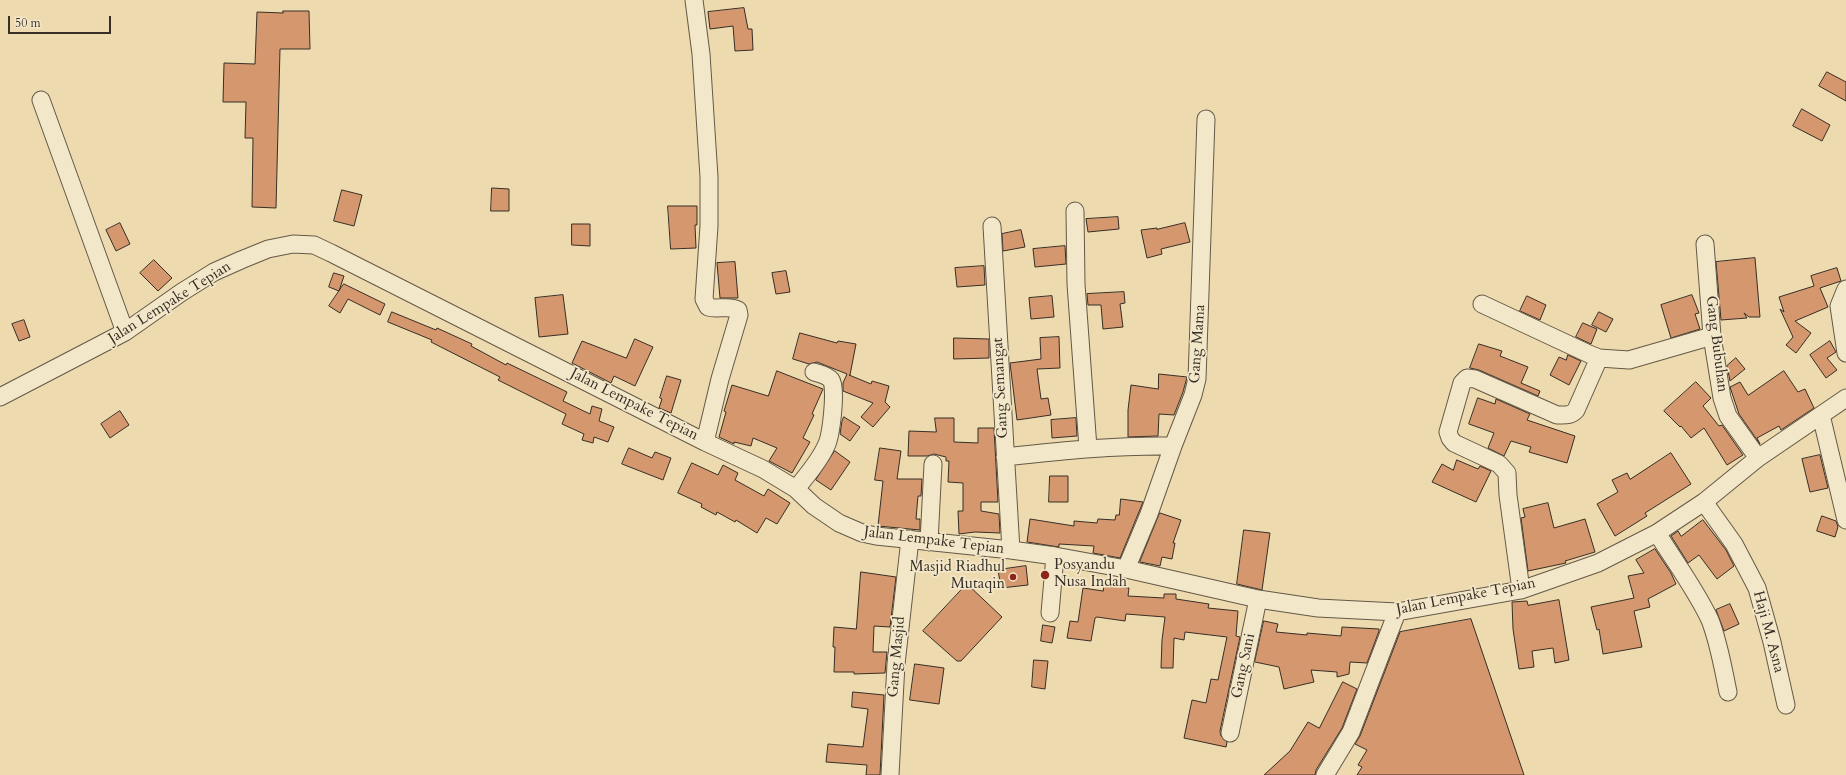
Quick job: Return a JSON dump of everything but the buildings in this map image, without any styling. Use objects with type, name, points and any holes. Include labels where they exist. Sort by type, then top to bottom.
[{"type":"street","points":[[694,0],[701,54],[709,176],[707,252],[703,293],[706,304],[713,308],[734,308],[738,310],[739,315],[720,379],[705,442]]},
{"type":"street","points":[[41,100],[125,332]]},
{"type":"street","name":"Gang Mama","points":[[1126,569],[1150,514],[1173,446],[1193,395],[1197,378],[1206,119]]},
{"type":"street","points":[[1075,211],[1076,284],[1088,448]]},
{"type":"street","name":"Gang Semangat","points":[[992,226],[1011,550]]},
{"type":"street","name":"Jalan Lempake Tepian","points":[[0,397],[125,332],[182,292],[214,272],[268,250],[293,244],[314,245],[577,376],[705,442],[763,469],[796,489],[817,509],[848,529],[876,536],[1055,556],[1126,569],[1258,600],[1318,608],[1397,612],[1521,590],[1598,563],[1657,533],[1704,502],[1758,458],[1846,398]]},
{"type":"street","name":"Gang Bubuhan","points":[[1705,244],[1712,336],[1722,398],[1728,416],[1758,458]]},
{"type":"street","points":[[1846,289],[1839,306],[1846,353]]},
{"type":"street","points":[[1482,304],[1599,358],[1629,360],[1712,336]]},
{"type":"street","points":[[1521,590],[1508,495],[1508,473],[1499,464],[1454,443],[1448,432],[1462,383],[1467,378],[1475,379],[1557,415],[1566,416],[1572,414],[1576,410],[1599,358]]},
{"type":"street","points":[[796,489],[818,459],[828,440],[834,400],[834,386],[830,378],[814,372]]},
{"type":"street","points":[[1821,415],[1846,520]]},
{"type":"street","points":[[1005,457],[1088,448],[1134,445],[1173,446]]},
{"type":"street","points":[[929,542],[933,464]]},
{"type":"street","name":"Haji M. Asna","points":[[1704,502],[1734,544],[1758,588],[1786,705]]},
{"type":"street","points":[[1657,533],[1700,601],[1710,621],[1716,639],[1728,692]]},
{"type":"street","name":"Gang Masjid","points":[[890,775],[896,664],[910,539]]},
{"type":"street","points":[[1050,613],[1055,556]]},
{"type":"street","name":"Gang Sani","points":[[1230,733],[1258,600]]},
{"type":"street","points":[[1325,775],[1351,732],[1397,612]]},
{"type":"place","name":"Posyandu Nusa Indah","points":[[1045,575]]},
{"type":"place","name":"Masjid Riadhul Mutaqin","points":[[1013,577]]}]
